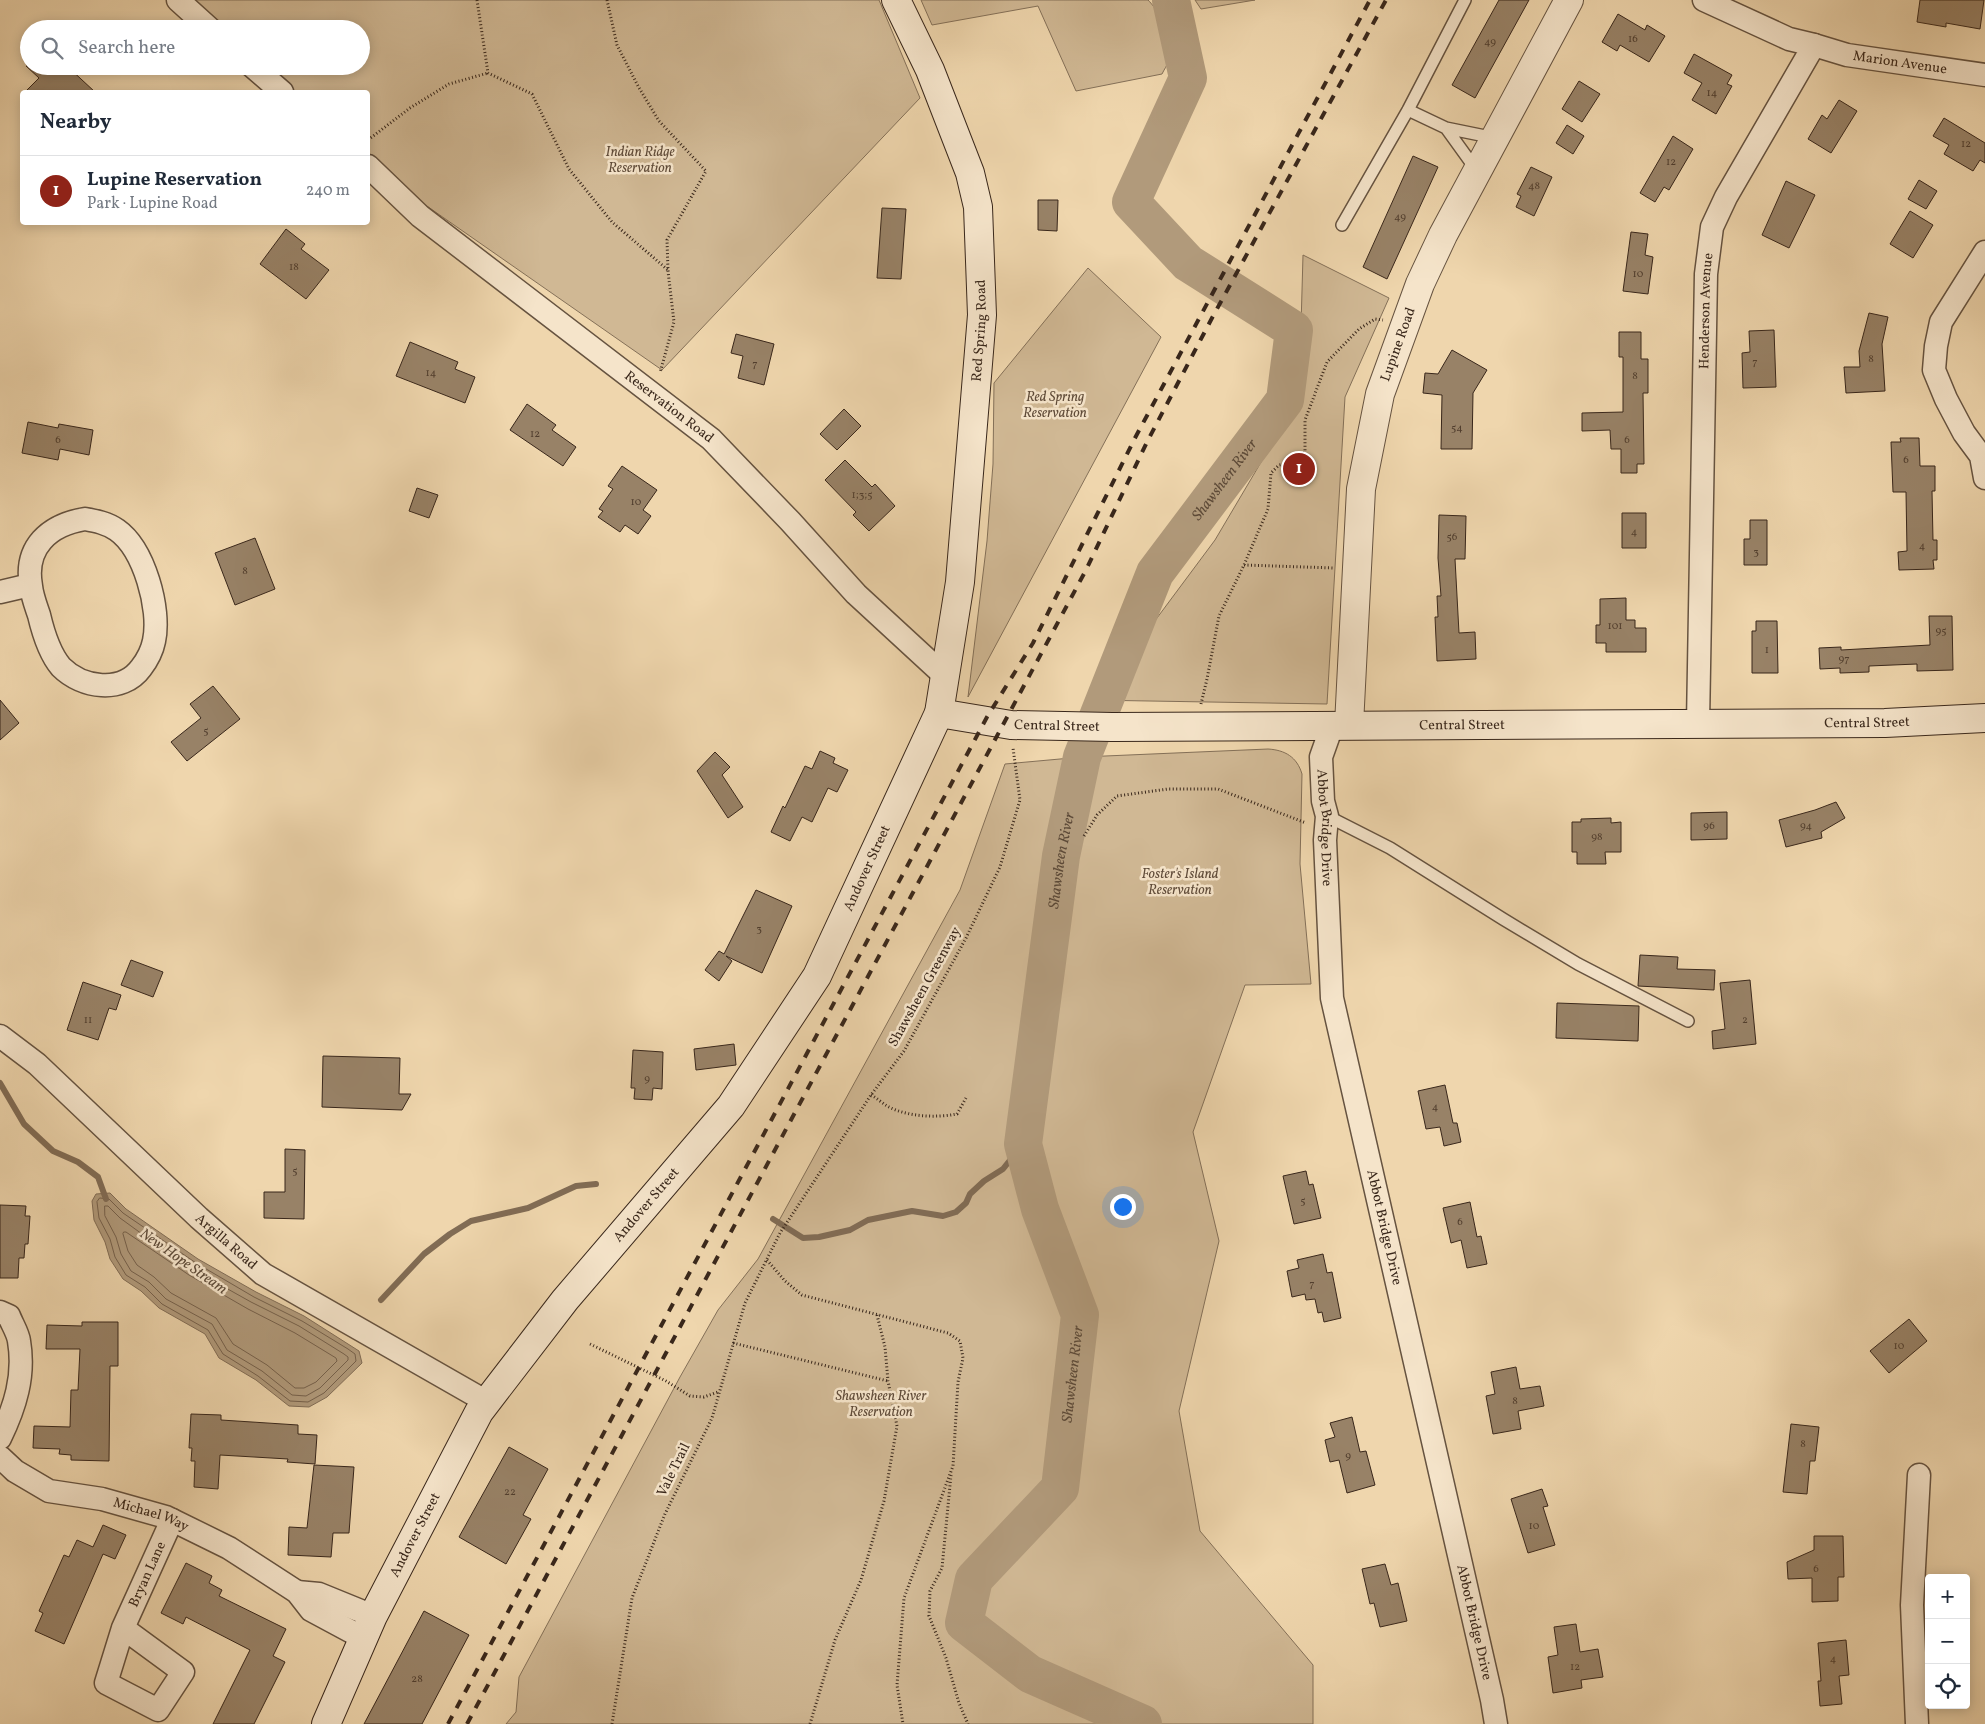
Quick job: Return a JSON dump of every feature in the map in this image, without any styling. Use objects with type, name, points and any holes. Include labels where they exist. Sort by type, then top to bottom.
[{"type":"main road","name":"Red Spring Road","points":[[896,0],[936,87],[970,172],[978,207],[982,315],[960,582],[946,676]]},
{"type":"main road","name":"Lupine Road","points":[[1341,725],[1357,569],[1361,489],[1380,394],[1420,284],[1431,260],[1570,0]]},
{"type":"main road","name":"Andover Street","points":[[326,1724],[369,1628],[479,1412],[564,1300],[731,1106],[817,976],[939,713],[946,676]]},
{"type":"main road","name":"Central Street","points":[[939,713],[1011,725],[1112,727],[1885,723],[1985,718]]},
{"type":"street","points":[[178,0],[200,20]]},
{"type":"street","points":[[1704,0],[1789,39],[1814,45]]},
{"type":"street","name":"Marion Avenue","points":[[1814,45],[1847,55],[1985,75]]},
{"type":"street","name":"Henderson Avenue","points":[[1698,723],[1706,274],[1712,227],[1726,197],[1814,45]]},
{"type":"street","points":[[262,75],[280,90]]},
{"type":"street","name":"Reservation Road","points":[[370,168],[420,216],[711,439],[790,521],[856,594],[946,676]]},
{"type":"street","points":[[1985,252],[1941,322],[1934,370],[1946,399],[1964,433],[1981,456],[1985,478]]},
{"type":"street","points":[[85,520],[102,522],[117,530],[129,543],[138,558],[153,601],[156,622],[154,640],[149,657],[139,671],[124,681],[107,686],[89,685],[73,677],[60,666],[43,632],[30,585],[30,562],[38,544],[51,531],[68,522],[85,520]]},
{"type":"street","points":[[0,592],[30,585]]},
{"type":"street","name":"Abbot Bridge Drive","points":[[1341,725],[1321,757],[1326,823],[1332,998],[1488,1680],[1496,1724]]},
{"type":"street","name":"Argilla Road","points":[[0,1036],[37,1064],[199,1218],[263,1274],[486,1402]]},
{"type":"street","points":[[0,1312],[9,1316],[19,1340],[20,1368],[18,1397],[0,1438]]},
{"type":"street","name":"Michael Way","points":[[0,1457],[15,1471],[49,1490],[102,1498],[172,1520],[229,1548],[297,1592],[311,1610],[369,1628]]},
{"type":"street","points":[[1917,1724],[1912,1605],[1919,1475]]},
{"type":"street","name":"Bryan Lane","points":[[123,1628],[172,1520]]},
{"type":"lane","points":[[1342,225],[1408,110],[1465,0]]},
{"type":"lane","points":[[1408,110],[1446,128],[1495,138]]},
{"type":"lane","points":[[1446,128],[1477,171]]},
{"type":"lane","points":[[1326,823],[1390,848],[1578,964],[1688,1021]]},
{"type":"path","points":[[477,0],[488,73]]},
{"type":"path","points":[[607,0],[617,45],[638,86],[659,121],[706,171],[668,240],[668,271],[674,322],[662,370],[648,390]]},
{"type":"path","points":[[370,138],[410,108],[449,84],[488,73],[532,94],[569,169],[612,222],[668,271]]},
{"type":"path","points":[[1200,707],[1208,679],[1218,616],[1244,565],[1268,509],[1271,473],[1279,465],[1294,462],[1304,452],[1305,420],[1327,362],[1360,329],[1375,319],[1406,323]]},
{"type":"path","points":[[1244,565],[1357,569]]},
{"type":"path","name":"Shawsheen Greenway","points":[[780,1233],[871,1094],[904,1051],[966,938],[1000,867],[1020,800],[1011,725]]},
{"type":"path","points":[[1084,836],[1097,815],[1117,796],[1168,789],[1218,789],[1326,823]]},
{"type":"path","points":[[871,1094],[888,1107],[915,1114],[944,1116],[957,1114],[966,1098]]},
{"type":"path","name":"Vale Trail","points":[[612,1724],[632,1598],[665,1514],[712,1418],[745,1303],[780,1233]]},
{"type":"path","points":[[767,1260],[784,1281],[802,1295],[948,1333],[960,1341],[963,1358],[958,1382],[942,1568],[930,1591],[928,1616],[946,1658],[959,1703],[968,1724]]},
{"type":"path","points":[[810,1724],[835,1640],[861,1580],[884,1501],[897,1426],[888,1381],[885,1347],[877,1315]]},
{"type":"path","points":[[733,1343],[888,1381]]},
{"type":"path","points":[[590,1344],[666,1381],[690,1396],[704,1397],[719,1392]]},
{"type":"path","points":[[903,1724],[898,1685],[904,1598],[952,1469]]},
{"type":"green space","name":"Indian Ridge Reservation","points":[[182,0],[879,0],[920,98],[662,370],[370,166],[370,90],[284,90],[266,75],[370,75],[370,20],[204,20]]},
{"type":"green space","points":[[921,0],[1148,0],[1169,30],[1174,48],[1162,74],[1076,91],[1038,6],[932,25]]},
{"type":"green space","points":[[1195,0],[1255,0],[1201,9]]},
{"type":"green space","points":[[1303,255],[1389,298],[1345,397],[1327,704],[1090,700],[1154,622],[1215,540],[1299,398]]},
{"type":"green space","name":"Red Spring Reservation","points":[[1088,268],[1161,337],[968,697],[987,541],[993,464],[994,383]]},
{"type":"green space","points":[[1268,749],[1280,751],[1290,756],[1297,763],[1302,774],[1300,864],[1311,984],[1245,985],[1193,1132],[1219,1241],[1179,1411],[1200,1531],[1313,1665],[1313,1724],[506,1724],[516,1712],[519,1677],[680,1377],[718,1310],[758,1259],[960,890],[1005,764],[1082,757]]},
{"type":"water","points":[[110,1193],[126,1209],[198,1259],[256,1292],[304,1316],[359,1351],[362,1363],[327,1397],[309,1407],[289,1406],[256,1380],[219,1358],[205,1334],[159,1308],[141,1291],[123,1279],[110,1259],[105,1242],[94,1220],[92,1201],[96,1194]]},
{"type":"building","points":[[1499,0],[1529,0],[1475,98],[1452,85]]},
{"type":"building","points":[[1920,0],[1984,0],[1980,29],[1946,23],[1946,27],[1917,22]]},
{"type":"building","points":[[1618,14],[1645,30],[1647,25],[1665,36],[1649,62],[1620,45],[1617,51],[1602,42]]},
{"type":"building","points":[[1694,54],[1732,75],[1727,84],[1732,86],[1716,114],[1692,100],[1702,83],[1684,73]]},
{"type":"building","points":[[36,75],[77,75],[93,90],[27,90],[39,78]]},
{"type":"building","points":[[1579,81],[1600,94],[1582,122],[1562,109]]},
{"type":"building","points":[[1839,100],[1857,111],[1831,153],[1808,139],[1822,115],[1827,119]]},
{"type":"building","points":[[1944,118],[1985,143],[1985,163],[1980,160],[1973,171],[1944,154],[1949,145],[1933,136]]},
{"type":"building","points":[[1567,125],[1584,136],[1573,154],[1556,143]]},
{"type":"building","points":[[1673,136],[1693,149],[1669,190],[1664,187],[1655,202],[1640,193]]},
{"type":"building","points":[[1413,156],[1438,167],[1387,279],[1363,267]]},
{"type":"building","points":[[1531,167],[1552,177],[1534,216],[1516,207],[1521,196],[1517,194]]},
{"type":"building","points":[[1919,180],[1937,191],[1926,209],[1908,199]]},
{"type":"building","points":[[1786,181],[1815,195],[1789,248],[1762,235]]},
{"type":"building","points":[[1038,200],[1058,200],[1057,231],[1038,230]]},
{"type":"building","points":[[882,208],[906,209],[901,279],[877,278]]},
{"type":"building","points":[[1910,211],[1933,225],[1913,258],[1890,244]]},
{"type":"building","points":[[286,229],[305,244],[301,249],[329,270],[306,299],[260,264]]},
{"type":"building","points":[[1631,232],[1648,234],[1645,255],[1653,257],[1648,294],[1623,291]]},
{"type":"building","points":[[1869,313],[1888,317],[1882,344],[1885,391],[1846,393],[1844,367],[1860,367],[1859,351]]},
{"type":"building","points":[[1774,330],[1776,387],[1743,388],[1742,353],[1750,352],[1749,331]]},
{"type":"building","points":[[1619,332],[1641,332],[1641,359],[1648,359],[1648,393],[1643,393],[1644,464],[1637,464],[1637,473],[1621,473],[1621,449],[1611,449],[1610,430],[1582,431],[1582,413],[1623,412],[1623,357],[1619,357]]},
{"type":"building","points":[[736,334],[774,344],[764,385],[738,378],[743,356],[731,353]]},
{"type":"building","points":[[410,342],[458,362],[455,369],[475,377],[465,403],[396,376]]},
{"type":"building","points":[[1452,350],[1487,370],[1473,393],[1472,449],[1441,449],[1442,395],[1423,393],[1425,373],[1438,374]]},
{"type":"building","points":[[527,404],[556,425],[552,430],[576,447],[563,466],[510,430]]},
{"type":"building","points":[[844,409],[861,426],[837,450],[820,434]]},
{"type":"building","points":[[28,422],[58,428],[59,424],[93,430],[89,455],[60,449],[58,460],[22,453]]},
{"type":"building","points":[[1900,438],[1919,438],[1920,466],[1935,466],[1935,491],[1932,491],[1933,540],[1937,540],[1937,560],[1933,560],[1934,569],[1899,570],[1898,552],[1907,551],[1906,492],[1893,492],[1891,442],[1901,442]]},
{"type":"building","points":[[845,460],[872,487],[875,484],[895,506],[869,531],[853,515],[856,512],[825,480]]},
{"type":"building","points":[[622,466],[657,490],[643,510],[651,516],[638,534],[625,525],[620,532],[598,517],[603,511],[599,509],[613,489],[608,486]]},
{"type":"building","points":[[417,488],[438,495],[429,518],[409,511]]},
{"type":"building","points":[[1622,513],[1646,513],[1646,548],[1622,548]]},
{"type":"building","points":[[1439,515],[1466,516],[1465,559],[1455,559],[1459,633],[1475,632],[1476,659],[1437,661],[1435,617],[1438,617],[1437,596],[1441,596],[1438,558]]},
{"type":"building","points":[[1750,520],[1767,520],[1767,565],[1744,565],[1744,539],[1750,539]]},
{"type":"building","points":[[255,538],[275,589],[235,605],[215,553]]},
{"type":"building","points":[[1626,598],[1626,620],[1635,620],[1635,628],[1646,628],[1646,652],[1606,652],[1606,643],[1596,643],[1596,625],[1600,625],[1600,599]]},
{"type":"building","points":[[1929,616],[1952,616],[1953,670],[1917,671],[1917,664],[1869,666],[1869,672],[1840,673],[1840,668],[1820,669],[1819,648],[1841,647],[1841,650],[1930,645]]},
{"type":"building","points":[[1756,621],[1777,621],[1778,673],[1752,673],[1752,631],[1756,631]]},
{"type":"building","points":[[213,686],[240,719],[187,761],[171,742],[201,718],[190,704]]},
{"type":"building","points":[[0,700],[19,723],[0,740]]},
{"type":"building","points":[[820,751],[835,758],[833,763],[848,770],[837,792],[828,788],[812,822],[802,817],[790,841],[771,832],[805,766],[812,769]]},
{"type":"building","points":[[715,752],[730,767],[722,775],[743,807],[728,818],[697,771]]},
{"type":"building","points":[[1836,802],[1845,818],[1821,832],[1822,838],[1786,847],[1779,820]]},
{"type":"building","points":[[1727,812],[1727,839],[1691,840],[1691,813]]},
{"type":"building","points":[[1611,818],[1611,823],[1621,822],[1621,852],[1605,852],[1606,864],[1577,864],[1577,852],[1572,852],[1572,822],[1581,822],[1581,819]]},
{"type":"building","points":[[756,890],[792,906],[762,973],[726,956],[732,961],[719,981],[705,970],[719,951],[724,954]]},
{"type":"building","points":[[1640,955],[1678,957],[1677,969],[1715,970],[1714,990],[1638,986]]},
{"type":"building","points":[[131,960],[163,972],[153,997],[121,985]]},
{"type":"building","points":[[1750,980],[1756,1044],[1713,1049],[1712,1031],[1725,1029],[1720,983]]},
{"type":"building","points":[[83,982],[121,995],[116,1010],[109,1008],[98,1040],[67,1030]]},
{"type":"building","points":[[1557,1003],[1639,1006],[1638,1041],[1556,1038]]},
{"type":"building","points":[[734,1044],[736,1065],[696,1070],[694,1049]]},
{"type":"building","points":[[633,1050],[663,1052],[662,1089],[653,1088],[652,1100],[634,1099],[635,1088],[631,1088]]},
{"type":"building","points":[[323,1056],[400,1058],[399,1094],[411,1094],[402,1110],[322,1107]]},
{"type":"building","points":[[1445,1085],[1453,1123],[1457,1123],[1461,1142],[1444,1146],[1440,1127],[1426,1129],[1418,1091]]},
{"type":"building","points":[[285,1149],[305,1150],[304,1219],[264,1218],[264,1192],[285,1192]]},
{"type":"building","points":[[1306,1171],[1309,1185],[1313,1184],[1321,1218],[1294,1224],[1283,1176]]},
{"type":"building","points":[[1470,1202],[1477,1237],[1481,1236],[1487,1264],[1467,1268],[1461,1240],[1451,1243],[1443,1208]]},
{"type":"building","points":[[0,1205],[26,1206],[25,1216],[30,1216],[28,1244],[25,1244],[24,1258],[19,1258],[18,1278],[0,1278]]},
{"type":"building","points":[[1323,1254],[1327,1273],[1332,1272],[1341,1318],[1324,1322],[1322,1312],[1318,1313],[1315,1299],[1306,1300],[1305,1294],[1292,1297],[1287,1271],[1299,1268],[1297,1260]]},
{"type":"building","points":[[1909,1319],[1927,1341],[1889,1373],[1870,1351]]},
{"type":"building","points":[[82,1322],[118,1322],[118,1366],[110,1366],[109,1461],[71,1460],[71,1455],[59,1454],[60,1449],[33,1448],[34,1426],[70,1427],[71,1390],[78,1390],[80,1349],[46,1349],[47,1325],[82,1326]]},
{"type":"building","points":[[1516,1367],[1520,1389],[1540,1386],[1544,1406],[1518,1411],[1521,1429],[1493,1434],[1486,1396],[1495,1394],[1491,1372]]},
{"type":"building","points":[[191,1414],[221,1415],[221,1420],[298,1425],[298,1434],[317,1435],[315,1464],[287,1462],[288,1459],[220,1455],[218,1489],[194,1487],[195,1461],[191,1461],[192,1448],[189,1448]]},
{"type":"building","points":[[1352,1417],[1360,1452],[1366,1451],[1375,1485],[1347,1493],[1339,1460],[1330,1462],[1325,1440],[1335,1437],[1330,1423]]},
{"type":"building","points":[[1791,1424],[1819,1427],[1815,1461],[1810,1461],[1807,1494],[1783,1492]]},
{"type":"building","points":[[509,1447],[548,1469],[523,1515],[531,1519],[506,1564],[459,1537]]},
{"type":"building","points":[[314,1465],[354,1467],[349,1533],[333,1533],[331,1557],[288,1555],[289,1527],[307,1528]]},
{"type":"building","points":[[1542,1489],[1548,1506],[1543,1507],[1555,1545],[1528,1553],[1511,1499]]},
{"type":"building","points":[[103,1525],[126,1535],[115,1559],[103,1554],[64,1644],[35,1631],[43,1613],[39,1611],[64,1555],[69,1557],[77,1540],[93,1547]]},
{"type":"building","points":[[1814,1536],[1843,1536],[1844,1577],[1838,1577],[1838,1601],[1812,1602],[1812,1578],[1788,1579],[1787,1562],[1814,1550]]},
{"type":"building","points":[[186,1563],[212,1576],[209,1583],[222,1590],[219,1596],[286,1629],[273,1656],[285,1662],[254,1724],[213,1724],[250,1650],[186,1617],[183,1624],[161,1613]]},
{"type":"building","points":[[1385,1564],[1391,1585],[1398,1583],[1407,1621],[1380,1627],[1374,1603],[1370,1604],[1362,1569]]},
{"type":"building","points":[[424,1611],[469,1635],[422,1724],[364,1724]]},
{"type":"building","points":[[1576,1624],[1580,1652],[1598,1649],[1603,1677],[1581,1680],[1582,1688],[1553,1693],[1548,1657],[1558,1655],[1554,1627]]},
{"type":"building","points":[[1846,1640],[1849,1675],[1839,1676],[1842,1704],[1820,1706],[1818,1681],[1821,1681],[1818,1643]]},
{"type":"waterway","name":"Shawsheen River","points":[[1143,1724],[1030,1674],[964,1623],[974,1579],[1060,1488],[1080,1315],[1040,1209],[1023,1144],[1061,856],[1082,757],[1155,573],[1285,400],[1294,330],[1188,263],[1131,202],[1188,78],[1171,0]]},
{"type":"waterway","name":"New Hope Stream","points":[[0,1083],[24,1124],[53,1151],[78,1162],[98,1177],[106,1199]]},
{"type":"waterway","name":"New Hope Stream","points":[[773,1219],[803,1238],[819,1237],[850,1230],[868,1220],[912,1211],[943,1216],[956,1212],[966,1203],[970,1194],[984,1181],[1003,1169],[1023,1144]]},
{"type":"waterway","name":"New Hope Stream","points":[[381,1300],[424,1254],[471,1221],[528,1208],[576,1186],[596,1184]]},
{"type":"railway","points":[[448,1724],[987,717],[1033,643],[1135,438],[1370,0]]},
{"type":"railway","points":[[467,1724],[1086,570],[1147,442],[1212,318],[1386,0]]},
{"type":"place","name":"Lupine Reservation","points":[[1299,469]]},
{"type":"park label","name":"Foster's Island Reservation","points":[[1180,882]]},
{"type":"park label","name":"Shawsheen River Reservation","points":[[881,1404]]}]
